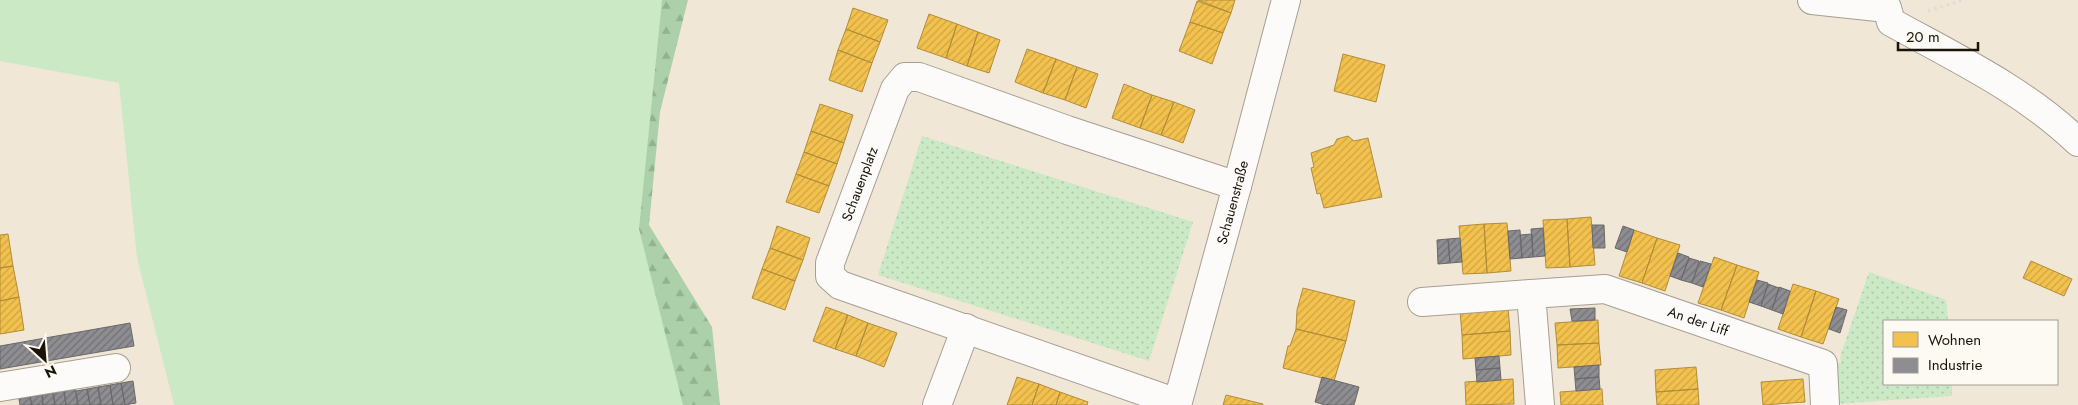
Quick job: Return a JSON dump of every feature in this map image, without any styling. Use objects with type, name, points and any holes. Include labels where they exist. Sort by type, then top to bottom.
[{"type":"street","name":"Schauenstraße","points":[[1177,404],[1286,0]]},
{"type":"street","points":[[1812,0],[1887,8],[1891,22],[2014,91],[2054,119],[2078,142]]},
{"type":"street","name":"Schauenplatz","points":[[1177,404],[840,285],[830,276],[830,263],[895,90],[905,77],[919,77],[1067,130],[1216,181],[1237,186]]},
{"type":"street","name":"An der Liff","points":[[1422,302],[1605,290],[1823,364],[1825,405]]},
{"type":"street","points":[[1531,294],[1540,405]]},
{"type":"street","points":[[937,405],[966,328]]},
{"type":"street","points":[[0,387],[116,368]]},
{"type":"green space","points":[[0,0],[662,0],[639,229],[683,405],[174,405],[137,258],[119,83],[0,61]]},
{"type":"green space","points":[[619,0],[688,0],[660,112],[649,225],[712,327],[720,405],[665,405],[584,187]]},
{"type":"green space","points":[[922,136],[1193,222],[1149,361],[878,275]]},
{"type":"green space","points":[[1869,272],[1946,300],[1948,320],[1883,320],[1883,385],[1952,385],[1952,396],[1835,404],[1832,364],[1841,363],[1840,357]]},
{"type":"building: Wohnen","points":[[1198,0],[1235,0],[1231,13]]},
{"type":"building: Wohnen","points":[[1197,1],[1231,13],[1223,33],[1190,22]]},
{"type":"building: Wohnen","points":[[853,8],[888,20],[880,42],[846,29]]},
{"type":"building: Wohnen","points":[[929,14],[957,24],[946,58],[917,48]]},
{"type":"building: Wohnen","points":[[1190,22],[1223,33],[1212,64],[1179,51]]},
{"type":"building: Wohnen","points":[[957,24],[978,32],[967,66],[946,58]]},
{"type":"building: Wohnen","points":[[846,29],[880,42],[872,63],[838,50]]},
{"type":"building: Wohnen","points":[[978,32],[1000,40],[989,73],[967,66]]},
{"type":"building: Wohnen","points":[[1027,49],[1056,59],[1043,93],[1015,82]]},
{"type":"building: Wohnen","points":[[838,50],[872,63],[862,92],[829,80]]},
{"type":"building: Wohnen","points":[[1343,54],[1385,65],[1376,102],[1334,91]]},
{"type":"building: Wohnen","points":[[1056,59],[1077,67],[1065,100],[1043,93]]},
{"type":"building: Wohnen","points":[[1077,67],[1098,74],[1086,108],[1065,100]]},
{"type":"building: Wohnen","points":[[1124,84],[1152,95],[1140,128],[1112,118]]},
{"type":"building: Wohnen","points":[[1152,95],[1174,102],[1161,135],[1140,128]]},
{"type":"building: Wohnen","points":[[1174,102],[1195,110],[1183,143],[1161,135]]},
{"type":"building: Wohnen","points":[[820,104],[853,115],[844,143],[811,131]]},
{"type":"building: Wohnen","points":[[811,131],[844,143],[837,164],[804,152]]},
{"type":"building: Wohnen","points":[[1348,136],[1354,141],[1368,138],[1382,197],[1324,208],[1320,193],[1317,194],[1311,168],[1314,167],[1311,153],[1334,145],[1337,139]]},
{"type":"building: Wohnen","points":[[804,152],[837,164],[829,186],[796,174]]},
{"type":"building: Wohnen","points":[[796,174],[829,186],[819,213],[786,202]]},
{"type":"building: Wohnen","points":[[1591,217],[1595,265],[1570,267],[1567,219]]},
{"type":"building: Wohnen","points":[[1567,219],[1570,267],[1546,268],[1543,220]]},
{"type":"building: Wohnen","points":[[1507,223],[1511,271],[1487,273],[1484,224]]},
{"type":"building: Wohnen","points":[[1484,224],[1487,273],[1463,274],[1459,226]]},
{"type":"building: Wohnen","points":[[777,226],[810,238],[803,260],[770,248]]},
{"type":"building: Wohnen","points":[[1634,230],[1657,238],[1642,283],[1619,276]]},
{"type":"building: Wohnen","points":[[8,234],[13,266],[0,268],[0,235]]},
{"type":"building: Wohnen","points":[[1657,238],[1680,245],[1665,291],[1642,283]]},
{"type":"building: Wohnen","points":[[770,248],[803,260],[795,281],[762,269]]},
{"type":"building: Wohnen","points":[[1714,257],[1737,265],[1721,310],[1698,303]]},
{"type":"building: Wohnen","points":[[2031,261],[2072,279],[2064,296],[2023,278]]},
{"type":"building: Wohnen","points":[[1737,265],[1759,272],[1744,318],[1721,310]]},
{"type":"building: Wohnen","points":[[13,266],[19,297],[0,301],[0,268]]},
{"type":"building: Wohnen","points":[[762,269],[795,281],[785,310],[752,298]]},
{"type":"building: Wohnen","points":[[1793,284],[1816,291],[1801,337],[1778,329]]},
{"type":"building: Wohnen","points":[[1303,288],[1355,301],[1346,341],[1296,329],[1297,310]]},
{"type":"building: Wohnen","points":[[1816,291],[1839,299],[1823,344],[1801,337]]},
{"type":"building: Wohnen","points":[[19,297],[24,330],[0,334],[0,301]]},
{"type":"building: Wohnen","points":[[826,307],[848,315],[835,349],[813,341]]},
{"type":"building: Wohnen","points":[[1508,307],[1510,331],[1462,335],[1460,311]]},
{"type":"building: Wohnen","points":[[848,315],[868,323],[856,356],[835,349]]},
{"type":"building: Wohnen","points":[[1598,320],[1599,343],[1557,345],[1555,323]]},
{"type":"building: Wohnen","points":[[868,323],[897,333],[884,367],[856,356]]},
{"type":"building: Wohnen","points":[[1296,329],[1346,341],[1334,381],[1283,368],[1288,346],[1290,346]]},
{"type":"building: Wohnen","points":[[1510,331],[1511,355],[1463,359],[1462,335]]},
{"type":"building: Wohnen","points":[[1599,343],[1601,365],[1558,368],[1557,345]]},
{"type":"building: Wohnen","points":[[1696,367],[1698,389],[1656,392],[1655,370]]},
{"type":"building: Wohnen","points":[[1017,377],[1039,384],[1032,405],[1007,405]]},
{"type":"building: Wohnen","points":[[1513,379],[1514,404],[1466,405],[1465,382]]},
{"type":"building: Wohnen","points":[[1803,379],[1805,402],[1763,405],[1761,382]]},
{"type":"building: Wohnen","points":[[1039,384],[1060,392],[1056,405],[1032,405]]},
{"type":"building: Wohnen","points":[[1602,389],[1603,405],[1561,405],[1560,392]]},
{"type":"building: Wohnen","points":[[1698,389],[1699,405],[1657,405],[1656,392]]},
{"type":"building: Wohnen","points":[[1060,392],[1088,402],[1087,405],[1056,405]]},
{"type":"building: Wohnen","points":[[1226,395],[1263,404],[1263,405],[1223,405]]},
{"type":"building: Industrie","points":[[1592,225],[1604,225],[1605,248],[1593,248]]},
{"type":"building: Industrie","points":[[1623,226],[1634,230],[1627,252],[1615,248]]},
{"type":"building: Industrie","points":[[1543,228],[1545,256],[1533,257],[1531,229]]},
{"type":"building: Industrie","points":[[1520,230],[1522,258],[1510,259],[1508,231]]},
{"type":"building: Industrie","points":[[1532,234],[1533,257],[1522,258],[1520,235]]},
{"type":"building: Industrie","points":[[1460,238],[1462,262],[1450,263],[1448,239]]},
{"type":"building: Industrie","points":[[1448,239],[1450,263],[1438,264],[1437,240]]},
{"type":"building: Industrie","points":[[1678,253],[1689,257],[1681,280],[1670,276]]},
{"type":"building: Industrie","points":[[1689,258],[1699,261],[1692,283],[1681,280]]},
{"type":"building: Industrie","points":[[1700,261],[1711,264],[1703,287],[1692,283]]},
{"type":"building: Industrie","points":[[1757,280],[1768,283],[1761,306],[1749,302]]},
{"type":"building: Industrie","points":[[1768,284],[1779,288],[1772,310],[1761,306]]},
{"type":"building: Industrie","points":[[1779,287],[1790,291],[1783,314],[1772,310]]},
{"type":"building: Industrie","points":[[1836,307],[1847,310],[1840,333],[1829,329]]},
{"type":"building: Industrie","points":[[1595,308],[1595,320],[1572,321],[1570,309]]},
{"type":"building: Industrie","points":[[130,323],[134,346],[0,369],[0,346]]},
{"type":"building: Industrie","points":[[1499,356],[1500,368],[1476,370],[1475,358]]},
{"type":"building: Industrie","points":[[1599,365],[1599,377],[1575,379],[1574,367]]},
{"type":"building: Industrie","points":[[1500,368],[1501,380],[1477,382],[1476,370]]},
{"type":"building: Industrie","points":[[1322,377],[1359,387],[1354,405],[1325,405],[1315,402]]},
{"type":"building: Industrie","points":[[1599,377],[1600,389],[1576,391],[1575,379]]},
{"type":"building: Industrie","points":[[133,381],[136,403],[125,405],[121,383]]},
{"type":"building: Industrie","points":[[121,383],[125,405],[113,405],[110,385]]},
{"type":"building: Industrie","points":[[110,385],[113,405],[101,405],[98,387]]},
{"type":"building: Industrie","points":[[98,387],[101,405],[90,405],[87,389]]},
{"type":"building: Industrie","points":[[75,389],[78,405],[66,405],[64,391]]},
{"type":"building: Industrie","points":[[87,389],[90,405],[78,405],[76,391]]},
{"type":"building: Industrie","points":[[64,391],[66,405],[55,405],[53,393]]},
{"type":"building: Industrie","points":[[53,393],[55,405],[43,405],[42,395]]},
{"type":"building: Industrie","points":[[42,395],[43,405],[32,405],[30,397]]},
{"type":"building: Industrie","points":[[30,397],[32,405],[20,405],[19,399]]}]
